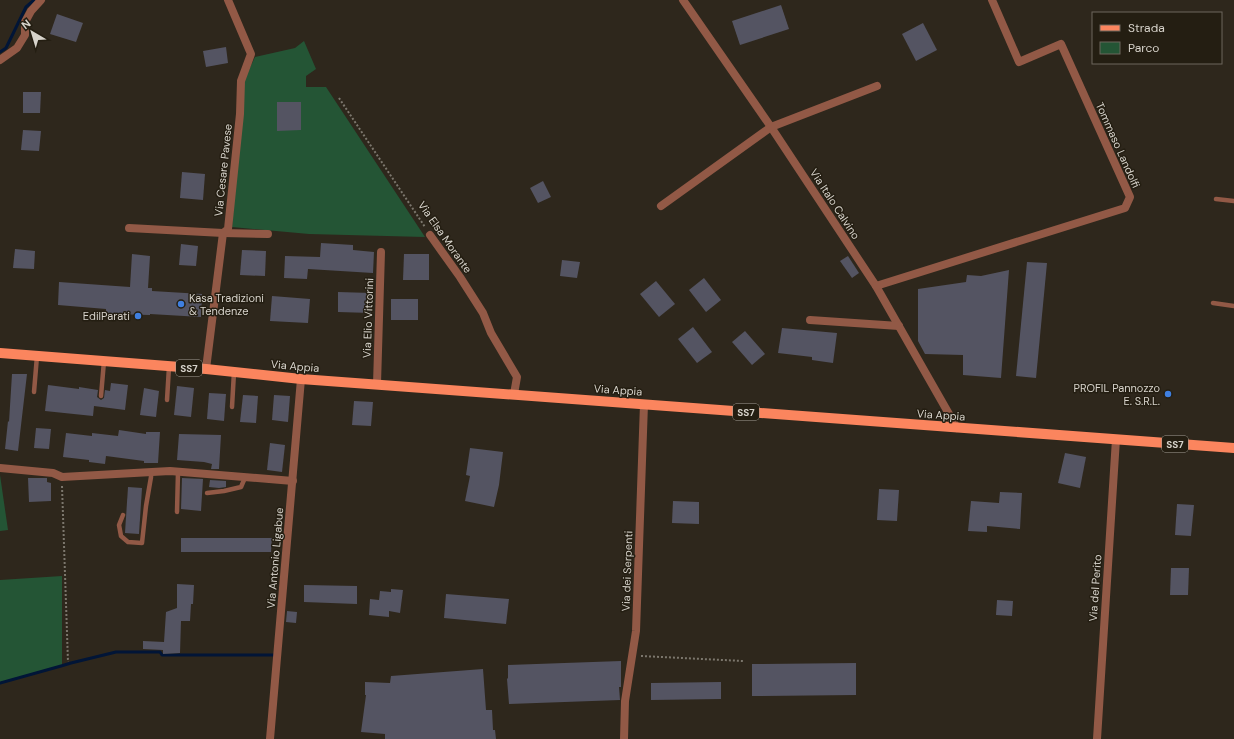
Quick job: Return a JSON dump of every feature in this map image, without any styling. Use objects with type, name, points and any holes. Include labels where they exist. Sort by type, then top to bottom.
[{"type":"main road","name":"Via Appia","points":[[0,353],[206,369],[301,379],[1234,448]]},
{"type":"street","points":[[0,60],[17,48],[25,35],[25,22],[31,11],[41,0]]},
{"type":"street","name":"Via Cesare Pavese","points":[[206,369],[223,233],[228,229],[240,114],[241,81],[251,54],[228,0]]},
{"type":"street","name":"Via Italo Calvino","points":[[684,0],[771,127],[876,286],[957,428]]},
{"type":"street","name":"Tommaso Landolfi","points":[[876,286],[1125,208],[1130,197],[1061,44],[1019,62],[992,0]]},
{"type":"street","points":[[661,206],[771,127],[877,86]]},
{"type":"street","points":[[128,228],[268,234]]},
{"type":"street","name":"Via Elsa Morante","points":[[430,235],[460,277],[483,313],[491,333],[517,377],[514,394]]},
{"type":"street","name":"Via Elio Vittorini","points":[[377,384],[381,252]]},
{"type":"street","points":[[810,320],[899,326]]},
{"type":"street","name":"Via Antonio Ligabue","points":[[270,739],[301,379]]},
{"type":"street","name":"Via dei Serpenti","points":[[624,739],[625,701],[636,631],[644,404]]},
{"type":"street","name":"Via del Perito","points":[[1097,739],[1116,439]]},
{"type":"street","points":[[0,468],[53,473],[62,477],[178,472],[293,481]]},
{"type":"lane","points":[[1216,199],[1234,201]]},
{"type":"lane","points":[[1213,303],[1234,306]]},
{"type":"lane","points":[[34,392],[37,356]]},
{"type":"lane","points":[[101,396],[104,362]]},
{"type":"lane","points":[[167,400],[169,366]]},
{"type":"lane","points":[[232,407],[234,372]]},
{"type":"lane","points":[[123,515],[119,525],[121,536],[128,542],[142,543],[151,472]]},
{"type":"lane","points":[[177,512],[178,472]]},
{"type":"lane","points":[[207,493],[241,487],[244,477]]},
{"type":"path","name":"Via Elsa Morante","points":[[339,98],[430,235]]},
{"type":"path","points":[[62,477],[68,662]]},
{"type":"path","points":[[632,656],[744,661]]},
{"type":"green space","points":[[304,41],[316,69],[306,76],[306,87],[326,87],[425,237],[309,234],[232,227],[244,80],[255,57],[295,48]]},
{"type":"green space","points":[[0,475],[8,530],[0,531]]},
{"type":"green space","points":[[62,576],[62,665],[0,683],[0,580]]},
{"type":"building","points":[[781,5],[789,29],[740,45],[732,21]]},
{"type":"building","points":[[57,14],[83,23],[76,42],[50,34]]},
{"type":"building","points":[[923,23],[937,50],[916,61],[902,34]]},
{"type":"building","points":[[226,47],[228,63],[206,67],[203,51]]},
{"type":"building","points":[[23,92],[41,92],[40,113],[23,113]]},
{"type":"building","points":[[277,102],[301,102],[301,130],[277,131]]},
{"type":"building","points":[[23,130],[41,131],[39,151],[21,150]]},
{"type":"building","points":[[182,172],[205,174],[203,200],[180,198]]},
{"type":"building","points":[[543,181],[551,197],[538,203],[530,188]]},
{"type":"building","points":[[321,243],[353,245],[353,250],[374,252],[373,273],[308,269],[307,279],[284,278],[285,256],[320,257]]},
{"type":"building","points":[[181,244],[198,246],[196,266],[179,265]]},
{"type":"building","points":[[15,249],[35,251],[34,269],[13,268]]},
{"type":"building","points":[[242,250],[266,251],[265,276],[240,275]]},
{"type":"building","points":[[132,254],[150,256],[148,288],[152,288],[152,291],[202,294],[201,317],[150,314],[106,314],[106,309],[58,305],[59,282],[130,287]]},
{"type":"building","points":[[404,254],[429,254],[429,280],[403,280]]},
{"type":"building","points":[[848,256],[859,273],[852,278],[840,261]]},
{"type":"building","points":[[562,260],[580,262],[577,278],[560,276]]},
{"type":"building","points":[[1027,262],[1047,263],[1036,378],[1016,376]]},
{"type":"building","points":[[1009,270],[1001,378],[963,375],[963,355],[925,354],[918,341],[918,289],[966,282],[967,275],[981,276]]},
{"type":"building","points":[[704,278],[721,300],[706,312],[689,290]]},
{"type":"building","points":[[656,281],[675,304],[659,317],[640,294]]},
{"type":"building","points":[[338,292],[371,293],[371,313],[338,312]]},
{"type":"building","points":[[272,296],[310,299],[308,323],[270,321]]},
{"type":"building","points":[[391,299],[418,299],[418,320],[391,320]]},
{"type":"building","points":[[693,327],[712,352],[697,363],[678,339]]},
{"type":"building","points":[[782,328],[837,333],[833,363],[812,360],[812,357],[778,353]]},
{"type":"building","points":[[745,331],[765,354],[752,365],[732,342]]},
{"type":"building","points":[[12,374],[27,374],[18,451],[5,449],[8,421],[9,422]]},
{"type":"building","points":[[111,383],[128,385],[125,410],[94,406],[93,416],[45,411],[48,385],[98,390],[97,397],[101,400],[104,398],[105,390],[110,391]]},
{"type":"building","points":[[177,386],[194,388],[191,417],[174,415]]},
{"type":"building","points":[[144,388],[159,391],[156,417],[140,415]]},
{"type":"building","points":[[209,393],[226,394],[224,421],[207,419]]},
{"type":"building","points":[[243,395],[258,396],[256,423],[240,422]]},
{"type":"building","points":[[274,395],[290,396],[288,422],[272,420]]},
{"type":"building","points":[[354,401],[373,402],[371,426],[352,425]]},
{"type":"building","points":[[36,428],[51,429],[49,449],[34,448]]},
{"type":"building","points":[[119,430],[146,434],[146,432],[160,432],[158,463],[144,463],[144,461],[106,456],[105,464],[89,462],[89,460],[63,457],[66,433],[92,436],[92,433],[118,436]]},
{"type":"building","points":[[179,434],[221,435],[219,469],[211,469],[212,464],[204,462],[177,460]]},
{"type":"building","points":[[270,443],[285,445],[282,472],[267,470]]},
{"type":"building","points":[[470,448],[503,452],[499,485],[494,507],[465,501],[470,476],[466,475]]},
{"type":"building","points":[[1065,453],[1086,457],[1080,488],[1058,483]]},
{"type":"building","points":[[28,478],[47,478],[47,482],[51,483],[51,501],[29,502]]},
{"type":"building","points":[[182,478],[203,479],[201,511],[181,509]]},
{"type":"building","points":[[210,480],[226,481],[226,487],[209,487]]},
{"type":"building","points":[[128,487],[142,488],[139,534],[125,533]]},
{"type":"building","points":[[879,489],[899,490],[897,521],[877,520]]},
{"type":"building","points":[[1000,492],[1022,493],[1020,529],[987,526],[987,532],[968,531],[971,501],[999,503]]},
{"type":"building","points":[[673,501],[699,502],[699,524],[672,523]]},
{"type":"building","points":[[1177,504],[1194,505],[1191,536],[1175,535]]},
{"type":"building","points":[[181,538],[272,538],[271,552],[181,552]]},
{"type":"building","points":[[1171,568],[1189,568],[1188,595],[1170,595]]},
{"type":"building","points":[[177,584],[194,585],[190,621],[181,621],[180,653],[163,654],[163,650],[143,649],[143,641],[164,642],[166,612],[177,608]]},
{"type":"building","points":[[304,585],[357,586],[357,604],[304,602]]},
{"type":"building","points":[[391,589],[403,590],[400,613],[389,611],[389,617],[369,615],[370,599],[379,600],[380,591],[391,592]]},
{"type":"building","points":[[446,594],[509,599],[506,624],[444,618]]},
{"type":"building","points":[[997,600],[1013,601],[1012,616],[996,615]]},
{"type":"building","points":[[287,611],[297,612],[296,623],[286,622]]},
{"type":"building","points":[[621,661],[621,687],[619,687],[620,700],[509,704],[507,679],[508,665]]},
{"type":"building","points":[[856,663],[856,695],[752,696],[752,664]]},
{"type":"building","points":[[483,669],[486,710],[492,710],[493,730],[495,730],[496,739],[385,739],[385,734],[361,732],[366,695],[365,682],[390,683],[391,676]]},
{"type":"building","points":[[721,682],[721,699],[651,700],[651,683]]},
{"type":"waterway","points":[[0,52],[6,48],[26,7],[34,0]]},
{"type":"waterway","points":[[0,683],[116,652],[160,652],[162,655],[274,655]]},
{"type":"place","name":"Kasa Tradizioni & Tendenze","points":[[181,304]]},
{"type":"place","name":"EdilParati","points":[[138,316]]},
{"type":"place","name":"PROFIL Pannozzo E. S.R.L.","points":[[1168,394]]}]
